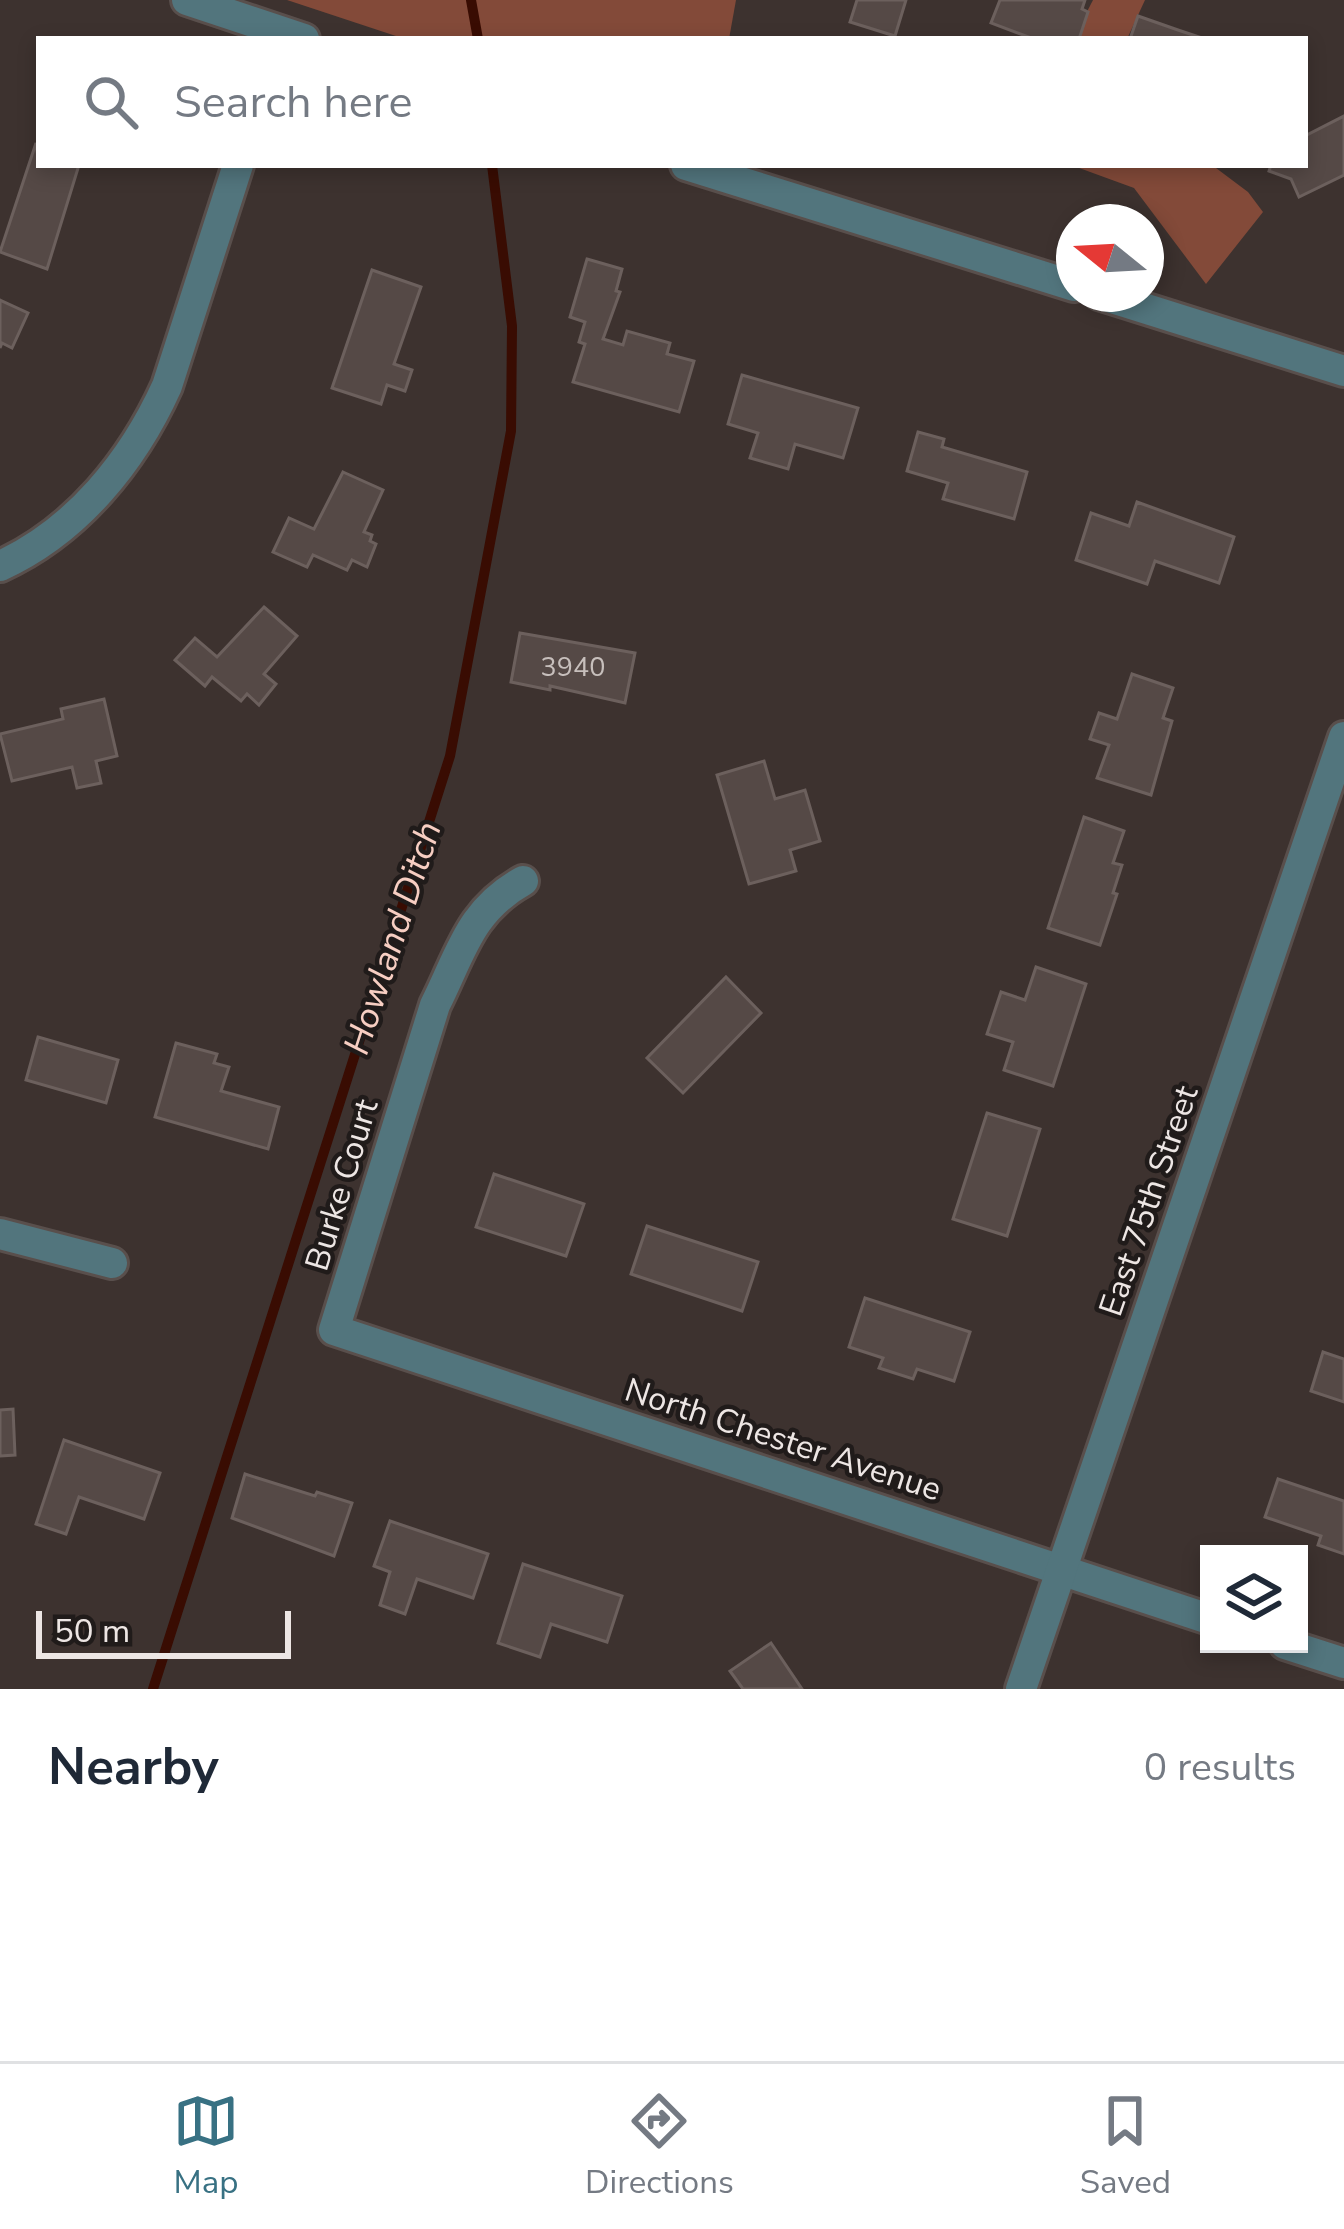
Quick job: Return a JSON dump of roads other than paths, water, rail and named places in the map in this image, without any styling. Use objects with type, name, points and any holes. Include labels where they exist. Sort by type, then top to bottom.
[{"type":"street","points":[[187,0],[288,36]]},
{"type":"street","points":[[0,566],[48,538],[98,495],[154,415],[237,168]]},
{"type":"street","points":[[696,168],[1056,280]]},
{"type":"street","points":[[1157,312],[1344,370]]},
{"type":"street","name":"East 75th Street","points":[[1021,1689],[1344,736]]},
{"type":"street","name":"Burke Court","points":[[334,1330],[449,971],[479,915],[496,897],[523,881]]},
{"type":"street","points":[[0,1234],[112,1263]]},
{"type":"street","name":"North Chester Avenue","points":[[334,1330],[1200,1616]]},
{"type":"street","points":[[1308,1652],[1344,1664]]},
{"type":"waterway","name":"Howland Ditch","points":[[471,0],[477,36]]},
{"type":"waterway","name":"Howland Ditch","points":[[153,1689],[450,756],[511,431],[512,326],[492,168]]}]
